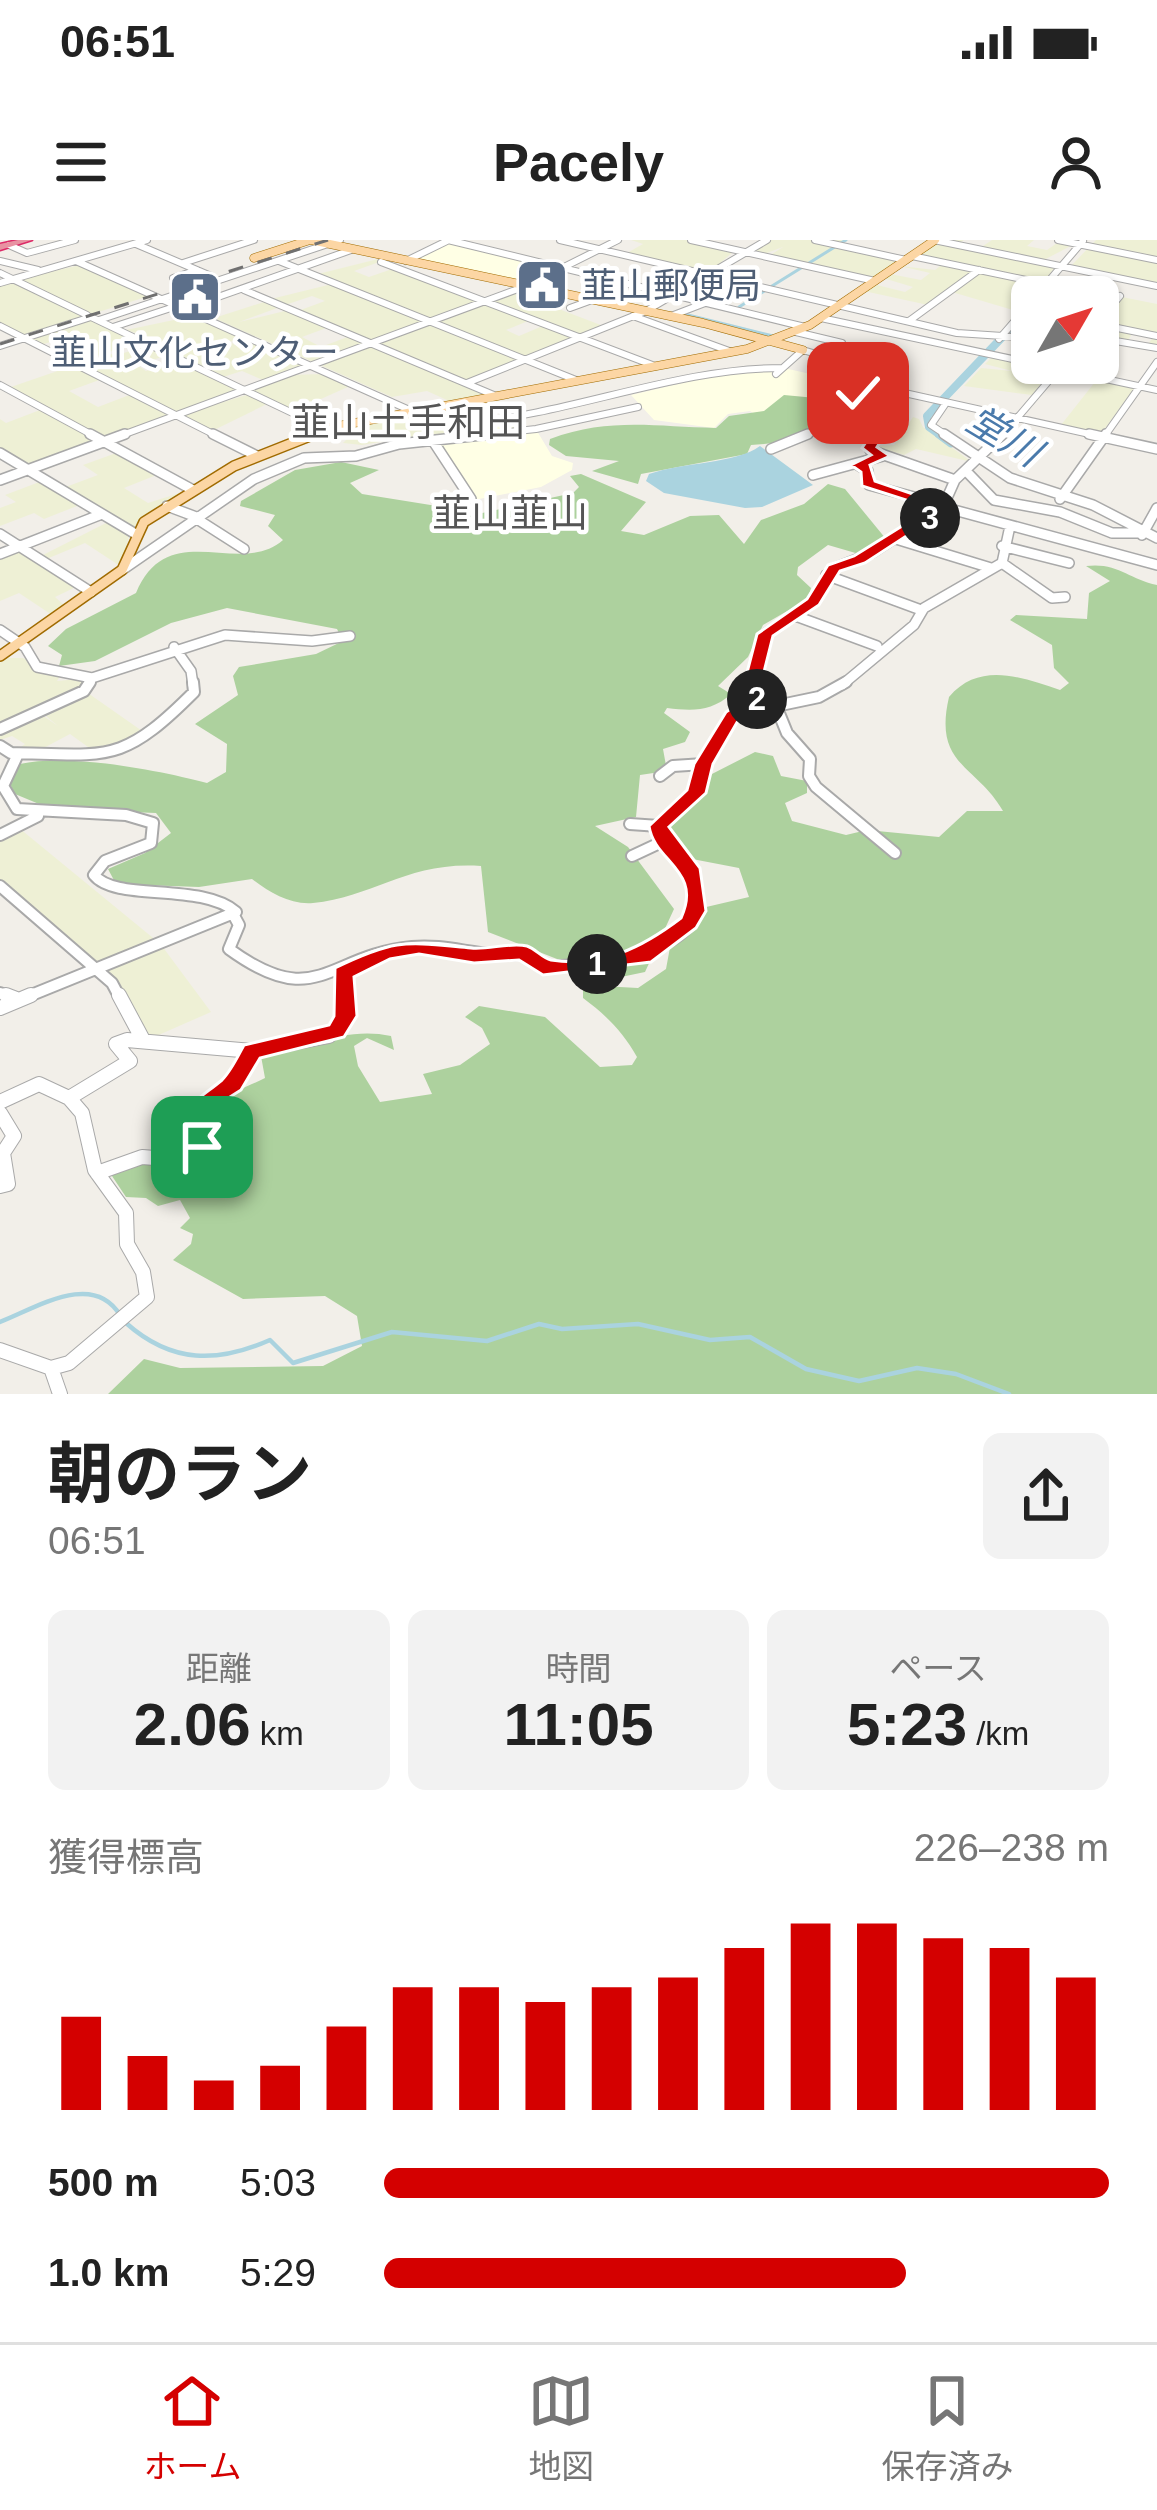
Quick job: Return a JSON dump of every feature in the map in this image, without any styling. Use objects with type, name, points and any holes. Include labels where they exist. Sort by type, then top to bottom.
[{"type":"highway","points":[[7,244],[28,240]]},
{"type":"main road","points":[[254,258],[310,240],[670,316],[803,350]]},
{"type":"main road","points":[[0,656],[12,639],[122,570],[134,532],[167,506],[257,456],[326,429],[732,352],[799,330],[935,240]]},
{"type":"street","points":[[37,251],[75,240]]},
{"type":"street","points":[[3,278],[147,240]]},
{"type":"street","points":[[225,240],[239,246]]},
{"type":"street","points":[[182,263],[254,240]]},
{"type":"street","points":[[155,297],[340,240]]},
{"type":"street","points":[[406,261],[449,240],[611,280],[636,258]]},
{"type":"street","points":[[470,245],[480,240]]},
{"type":"street","points":[[560,240],[909,321],[1011,339]]},
{"type":"street","points":[[0,480],[526,286],[618,240]]},
{"type":"street","points":[[692,240],[875,281]]},
{"type":"street","points":[[467,383],[646,311],[767,240]]},
{"type":"street","points":[[815,240],[1011,277]]},
{"type":"street","points":[[935,240],[1157,286]]},
{"type":"street","points":[[1058,240],[1157,260]]},
{"type":"street","points":[[130,242],[211,276]]},
{"type":"street","points":[[1053,276],[1084,243]]},
{"type":"street","points":[[7,244],[56,261]]},
{"type":"street","points":[[113,327],[244,290],[291,266],[351,250]]},
{"type":"street","points":[[99,320],[254,258]]},
{"type":"street","points":[[76,261],[418,412],[427,424]]},
{"type":"street","points":[[279,261],[576,380]]},
{"type":"street","points":[[1,262],[41,271]]},
{"type":"street","points":[[381,262],[655,366]]},
{"type":"street","points":[[591,275],[605,269]]},
{"type":"street","points":[[173,278],[197,270]]},
{"type":"street","points":[[892,334],[979,270]]},
{"type":"street","points":[[622,274],[674,295],[842,343]]},
{"type":"street","points":[[3,278],[87,315]]},
{"type":"street","points":[[636,281],[650,278]]},
{"type":"street","points":[[244,290],[496,396]]},
{"type":"street","points":[[570,308],[592,300]]},
{"type":"street","points":[[670,316],[706,303]]},
{"type":"street","points":[[633,316],[732,352]]},
{"type":"street","points":[[0,346],[92,317],[326,429]]},
{"type":"street","points":[[820,318],[1011,359]]},
{"type":"street","points":[[0,326],[257,456]]},
{"type":"street","points":[[1119,328],[1157,336]]},
{"type":"street","points":[[790,346],[799,330]]},
{"type":"street","points":[[1002,339],[1011,330]]},
{"type":"street","points":[[1119,342],[1157,348]]},
{"type":"street","points":[[466,423],[525,418],[741,368],[779,371],[803,350],[874,373],[890,392],[891,407],[869,448],[955,480]]},
{"type":"street","points":[[1036,532],[1157,362]]},
{"type":"street","points":[[1119,381],[1157,390]]},
{"type":"street","points":[[1010,526],[996,566],[921,610],[914,625],[877,646],[870,662],[833,691],[776,706],[759,698],[753,684],[763,637],[817,598],[826,575],[944,506],[955,480],[979,462],[1047,384]]},
{"type":"street","points":[[0,386],[193,490]]},
{"type":"street","points":[[827,424],[825,392],[890,392],[1157,449]]},
{"type":"street","points":[[942,402],[932,425],[979,462],[1157,540]]},
{"type":"street","points":[[450,406],[477,437]]},
{"type":"street","points":[[122,570],[259,476],[320,454],[356,456],[638,407]]},
{"type":"street","points":[[771,449],[812,436],[827,424],[879,433]]},
{"type":"street","points":[[301,438],[320,454]]},
{"type":"street","points":[[434,441],[470,499]]},
{"type":"street","points":[[0,453],[134,532]]},
{"type":"street","points":[[813,476],[883,456]]},
{"type":"street","points":[[859,465],[868,471],[868,485],[1157,565]]},
{"type":"street","points":[[967,472],[994,500],[1052,511],[1085,526],[1142,532]]},
{"type":"street","points":[[167,506],[198,519],[244,549]]},
{"type":"street","points":[[1142,532],[1157,508]]},
{"type":"street","points":[[0,554],[102,514]]},
{"type":"street","points":[[0,534],[91,592]]},
{"type":"street","points":[[896,538],[996,566],[1052,598],[1065,597]]},
{"type":"street","points":[[1002,546],[1069,563]]},
{"type":"street","points":[[826,575],[921,610]]},
{"type":"street","points":[[793,615],[877,646]]},
{"type":"street","points":[[12,639],[37,667],[92,678],[175,647],[230,634],[308,641],[350,637]]},
{"type":"street","points":[[0,746],[18,754],[112,755],[158,728],[194,692],[191,670],[175,647]]},
{"type":"street","points":[[0,729],[83,691],[92,678]]},
{"type":"street","points":[[630,824],[659,826],[696,793],[704,764],[732,716],[759,698]]},
{"type":"street","points":[[776,706],[787,733],[810,759],[808,776],[816,787],[895,853]]},
{"type":"street","points":[[18,754],[4,792],[17,809],[150,819],[155,832],[151,843],[105,861],[94,879],[123,892],[157,888],[172,895],[219,897],[239,925],[229,950],[263,973],[296,980],[343,973],[385,952],[419,946],[474,956],[524,953],[543,968],[644,957],[682,929],[696,911],[698,895],[690,868],[664,841],[659,826]]},
{"type":"street","points":[[659,776],[673,766],[704,764]]},
{"type":"street","points":[[0,835],[40,814]]},
{"type":"street","points":[[632,856],[664,841]]},
{"type":"street","points":[[0,886],[112,983],[142,1038]]},
{"type":"street","points":[[0,1008],[233,914]]},
{"type":"street","points":[[69,1098],[130,1061],[116,1044],[142,1038],[169,1048],[252,1051],[336,1032],[345,1016],[343,973]]},
{"type":"street","points":[[0,993],[19,1000]]},
{"type":"street","points":[[97,1173],[142,1157],[176,1160],[196,1155],[203,1142],[200,1106],[232,1084],[252,1051]]},
{"type":"street","points":[[0,1102],[39,1084],[69,1098],[84,1118],[97,1173],[125,1213],[127,1244],[143,1272],[147,1297],[84,1354],[51,1369],[0,1350]]},
{"type":"street","points":[[0,1113],[14,1136],[2,1153],[8,1184],[0,1186]]},
{"type":"street","points":[[51,1369],[60,1394]]},
{"type":"shaded area","points":[[631,240],[686,240],[734,251],[710,272],[627,253],[643,244]]},
{"type":"shaded area","points":[[769,240],[844,240],[838,244],[902,260],[873,280],[769,256],[783,247],[761,255],[749,252]]},
{"type":"shaded area","points":[[940,240],[964,240],[958,244],[980,248],[992,240],[1034,240],[1027,246],[1047,250],[1060,241],[1082,240],[1042,261],[1056,266],[1048,276],[1011,276],[1011,309],[952,292],[928,305],[864,291],[873,284],[905,292],[913,287],[883,278],[890,274],[921,280],[930,273],[900,266],[935,270],[944,263],[916,256]]},
{"type":"shaded area","points":[[1096,240],[1157,240],[1157,285],[1094,276],[1070,267]]},
{"type":"shaded area","points":[[449,241],[559,266],[525,285],[408,261]]},
{"type":"shaded area","points":[[382,261],[354,271],[369,277],[395,268],[481,301],[429,320],[314,275]]},
{"type":"shaded area","points":[[80,265],[149,296],[89,315],[15,280]]},
{"type":"shaded area","points":[[12,281],[85,316],[23,335],[0,324],[0,284]]},
{"type":"shaded area","points":[[332,284],[425,322],[371,342],[298,311],[325,301],[312,296],[285,305],[271,299]]},
{"type":"shaded area","points":[[514,292],[606,327],[581,336],[489,301]]},
{"type":"shaded area","points":[[1122,297],[1157,304],[1157,345],[1148,344],[1154,336],[1134,331],[1128,340],[1119,338]]},
{"type":"shaded area","points":[[267,301],[280,307],[239,322],[289,310],[329,327],[302,337],[321,347],[350,336],[366,343],[313,362],[214,318]]},
{"type":"shaded area","points":[[485,303],[528,321],[506,330],[519,336],[545,325],[578,338],[526,359],[433,322]]},
{"type":"shaded area","points":[[193,316],[242,337],[230,342],[237,346],[250,341],[303,366],[263,380],[242,371],[223,377],[148,341],[152,338],[126,330]]},
{"type":"shaded area","points":[[91,318],[140,341],[77,363],[63,355],[93,344],[73,334],[41,345],[28,338]]},
{"type":"shaded area","points":[[430,323],[523,360],[467,382],[374,343]]},
{"type":"shaded area","points":[[147,345],[168,355],[137,365],[146,371],[178,360],[240,389],[176,413],[80,364],[111,354],[122,359],[118,355]]},
{"type":"shaded area","points":[[371,345],[490,395],[429,408],[447,400],[427,391],[392,397],[318,364]]},
{"type":"shaded area","points":[[992,357],[1011,361],[1011,371],[985,364]]},
{"type":"shaded area","points":[[75,365],[102,379],[69,391],[98,407],[132,394],[171,414],[104,440],[8,388]]},
{"type":"shaded area","points":[[784,368],[859,385],[879,380],[887,397],[881,397],[873,421],[831,415],[827,393],[811,395],[794,421],[776,429],[750,411],[728,414],[714,428],[654,420],[631,395],[742,369]]},
{"type":"shaded area","points":[[981,368],[1011,371],[1011,384],[1041,384],[1032,395],[964,386]]},
{"type":"shaded area","points":[[325,374],[350,386],[294,411],[248,390],[289,375]]},
{"type":"shaded area","points":[[1093,384],[1136,386],[1101,434],[1061,425]]},
{"type":"shaded area","points":[[250,394],[269,403],[212,431],[180,415]]},
{"type":"shaded area","points":[[40,410],[98,441],[26,467],[0,452],[0,419],[6,423]]},
{"type":"shaded area","points":[[418,415],[429,430],[441,428],[438,421],[458,418],[470,432],[431,437],[427,430],[427,434],[362,445],[343,443],[347,439],[339,427]]},
{"type":"shaded area","points":[[913,417],[972,462],[916,449],[904,455],[873,446],[894,445]]},
{"type":"shaded area","points":[[510,420],[520,432],[537,431],[552,456],[573,463],[572,470],[541,487],[474,500],[436,441],[479,436],[469,423]]},
{"type":"shaded area","points":[[119,452],[159,474],[124,488],[148,503],[189,490],[133,529],[63,488],[98,475],[83,465]]},
{"type":"shaded area","points":[[42,481],[82,504],[44,519],[34,513],[0,526],[0,508],[16,502],[5,495]]},
{"type":"shaded area","points":[[110,521],[130,533],[122,562],[117,564],[85,543],[44,560],[39,557]]},
{"type":"shaded area","points":[[18,548],[78,586],[55,597],[65,606],[52,615],[19,593],[0,601],[0,555]]},
{"type":"shaded area","points":[[6,658],[23,658],[60,676],[57,681],[88,678],[82,690],[0,727],[0,663]]},
{"type":"shaded area","points":[[85,691],[145,733],[95,752],[70,734],[38,751],[17,750],[25,744],[12,736],[0,740],[0,731],[39,713],[58,726],[41,712]]},
{"type":"shaded area","points":[[19,828],[158,942],[99,965],[0,881],[0,837]]},
{"type":"shaded area","points":[[162,946],[211,1012],[154,1037],[146,1034],[117,981],[104,969]]},
{"type":"green space","points":[[784,395],[816,398],[821,418],[790,439],[751,445],[747,454],[641,474],[638,484],[592,471],[619,461],[566,456],[549,445],[550,439],[593,428],[716,428],[729,416],[764,411]]},
{"type":"green space","points":[[341,462],[379,470],[350,483],[362,494],[443,507],[464,517],[573,493],[579,487],[570,476],[581,474],[646,502],[621,531],[644,535],[690,516],[719,515],[744,544],[761,520],[804,504],[828,484],[845,489],[886,539],[859,554],[828,545],[798,567],[797,575],[811,588],[808,599],[763,625],[748,657],[718,686],[731,694],[724,700],[701,709],[667,708],[664,713],[690,732],[685,742],[663,749],[667,771],[640,775],[636,817],[595,826],[628,847],[674,909],[645,972],[621,977],[592,961],[557,959],[488,932],[481,866],[433,869],[313,903],[288,900],[252,879],[199,887],[116,884],[108,869],[145,853],[171,833],[156,813],[51,809],[15,794],[10,784],[20,764],[40,761],[113,764],[207,783],[226,772],[227,744],[195,724],[238,695],[233,676],[239,667],[316,654],[343,641],[337,629],[227,608],[171,623],[95,661],[59,666],[62,655],[48,646],[66,629],[136,593],[150,570],[166,558],[185,552],[266,550],[283,540],[268,526],[275,515],[240,506],[241,501],[295,470]]},
{"type":"green space","points":[[1086,566],[1115,569],[1157,585],[1157,1394],[108,1394],[144,1359],[180,1368],[323,1366],[362,1346],[357,1316],[325,1296],[243,1299],[173,1260],[191,1244],[193,1234],[180,1228],[190,1218],[180,1200],[158,1206],[146,1198],[126,1197],[110,1173],[141,1162],[201,1166],[213,1147],[215,1108],[229,1095],[265,1078],[261,1056],[326,1039],[391,1036],[394,1050],[367,1038],[354,1046],[358,1066],[380,1102],[432,1094],[423,1074],[460,1065],[490,1044],[482,1028],[465,1017],[479,1006],[545,1017],[600,1067],[632,1065],[637,1057],[632,1048],[583,998],[583,985],[638,988],[666,969],[671,942],[702,908],[749,897],[739,868],[687,858],[666,830],[708,776],[755,752],[773,756],[781,776],[807,781],[807,793],[785,803],[792,821],[846,835],[867,830],[939,837],[967,811],[1003,811],[952,751],[946,720],[949,697],[961,686],[987,676],[1016,677],[1060,690],[1069,683],[1054,668],[1052,645],[1010,620],[1016,615],[1087,619],[1089,593],[1110,581]]},
{"type":"water","points":[[760,446],[813,485],[762,507],[745,508],[664,493],[646,481],[649,474],[737,456]]},
{"type":"waterway","points":[[809,263],[846,240]]},
{"type":"waterway","points":[[772,286],[801,268]]},
{"type":"waterway","points":[[739,307],[766,290]]},
{"type":"waterway","points":[[684,314],[773,336]]},
{"type":"waterway","name":"堂川","points":[[943,437],[929,427],[927,416],[1011,328]]},
{"type":"waterway","name":"堂川","points":[[939,434],[943,437]]},
{"type":"waterway","name":"堂川","points":[[943,437],[951,443]]},
{"type":"waterway","points":[[0,1322],[80,1294],[109,1302],[120,1315]]},
{"type":"waterway","points":[[126,1323],[161,1346],[196,1356],[232,1353],[270,1340],[293,1363],[392,1332],[487,1341],[539,1324],[562,1329],[638,1324],[710,1340],[750,1337],[806,1369],[859,1381],[917,1368],[956,1374],[1009,1394]]},
{"type":"railway","points":[[0,344],[328,240]]},
{"type":"place","name":"韮山郵便局","points":[[542,285]]},
{"type":"place","name":"韮山文化センター","points":[[195,297]]},
{"type":"district","name":"韮山土手和田","points":[[408,422]]},
{"type":"district","name":"韮山韮山","points":[[510,513]]},
{"type":"route","points":[[202,1147],[197,1116],[205,1101],[232,1084],[248,1065],[252,1051],[318,1040],[336,1032],[345,1016],[343,973],[385,952],[419,946],[474,956],[506,958],[524,953],[543,968],[571,962],[608,963],[644,957],[689,923],[696,911],[695,883],[690,868],[660,836],[659,826],[696,793],[704,764],[732,716],[759,698],[753,684],[765,634],[813,602],[834,568],[860,560],[944,505],[868,485],[868,471],[859,465],[883,456],[869,448],[879,433],[827,424],[825,392],[858,393]]}]
